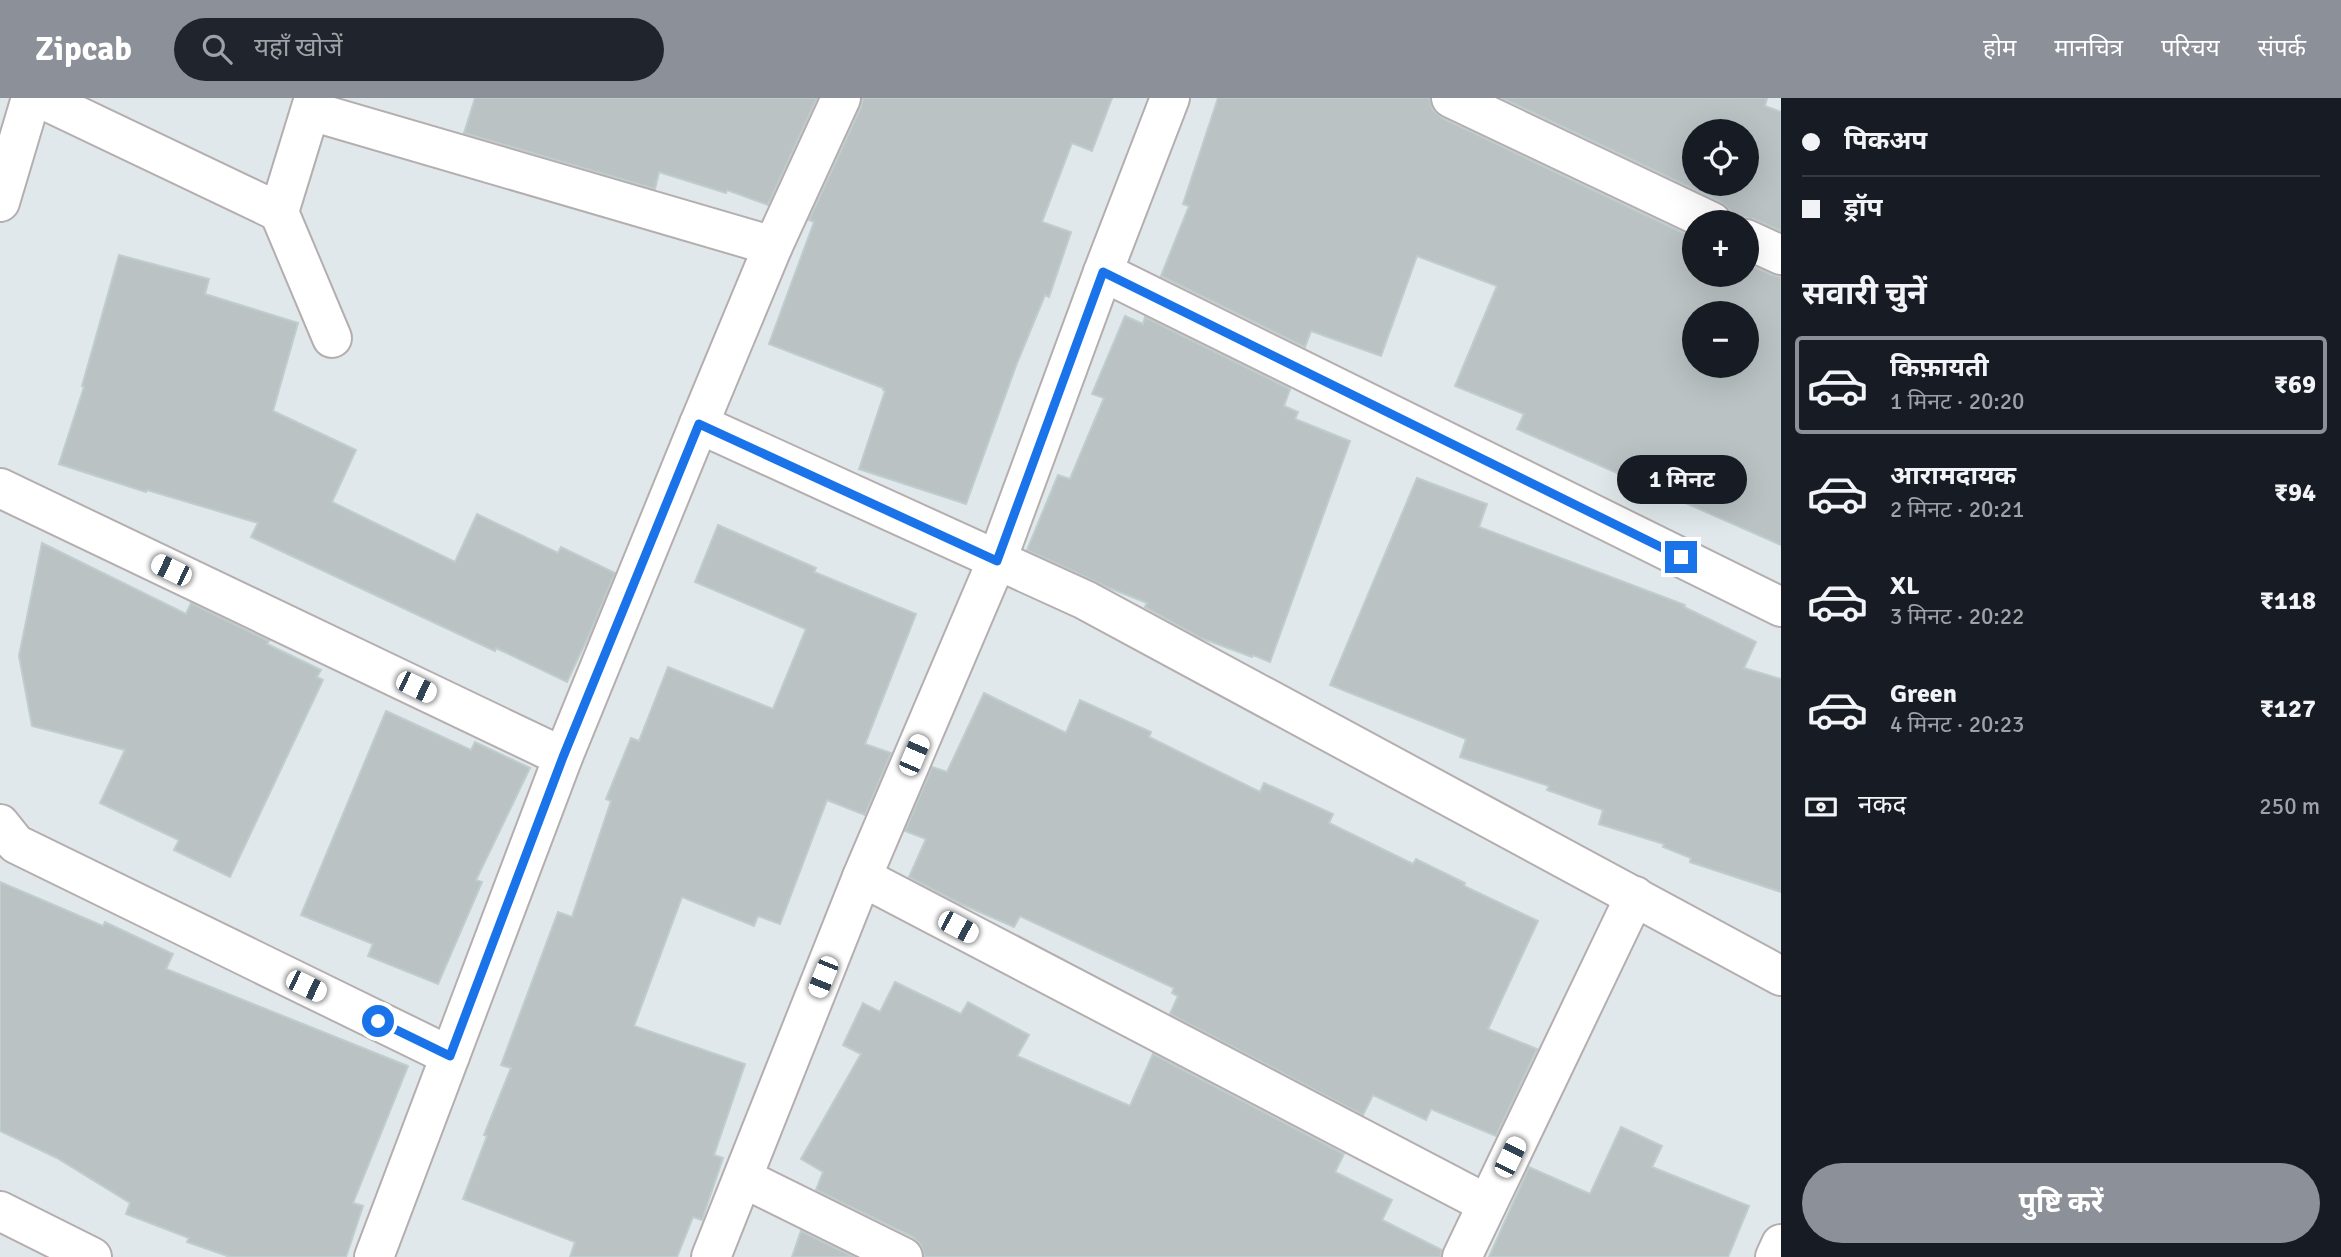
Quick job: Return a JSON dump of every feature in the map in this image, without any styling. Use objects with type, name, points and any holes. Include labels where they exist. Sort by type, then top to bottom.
[{"type":"street","points":[[0,202],[31,98]]},
{"type":"street","points":[[40,98],[279,212]]},
{"type":"street","points":[[374,1257],[563,757],[773,246],[841,98]]},
{"type":"street","points":[[711,1257],[862,877],[997,561],[1170,98]]},
{"type":"street","points":[[1451,98],[1687,210]]},
{"type":"street","points":[[332,338],[279,212],[313,104],[773,246]]},
{"type":"street","points":[[1759,245],[1781,255]]},
{"type":"street","points":[[1103,272],[1781,607]]},
{"type":"street","points":[[699,424],[1085,600],[1781,976]]},
{"type":"street","points":[[0,488],[563,757]]},
{"type":"street","points":[[0,824],[16,844],[450,1056]]},
{"type":"street","points":[[862,877],[1487,1204]]},
{"type":"street","points":[[1462,1257],[1635,896]]},
{"type":"street","points":[[744,1178],[903,1257]]},
{"type":"street","points":[[24,1232],[92,1257]]},
{"type":"street","points":[[1775,1257],[1781,1244]]},
{"type":"building","points":[[475,98],[817,98],[768,205],[727,190],[726,193],[659,172],[655,189],[464,133]]},
{"type":"building","points":[[863,98],[1112,98],[1092,151],[1072,143],[1042,222],[1071,232],[1049,297],[1045,295],[1017,363],[966,504],[859,469],[885,391],[883,388],[769,344],[814,222],[809,220]]},
{"type":"building","points":[[1218,98],[1429,98],[1433,110],[1442,118],[1682,232],[1682,287],[1759,287],[1759,269],[1781,277],[1781,545],[1517,429],[1524,414],[1455,386],[1497,286],[1417,256],[1381,356],[1311,331],[1305,347],[1161,276],[1189,206],[1183,204]]},
{"type":"building","points":[[1502,98],[1767,98],[1765,106],[1781,112],[1781,231],[1759,221],[1759,210],[1730,210],[1708,196],[1759,196],[1759,119],[1682,119],[1682,183]]},
{"type":"building","points":[[119,255],[209,279],[205,294],[298,323],[273,411],[356,450],[332,502],[455,562],[477,514],[558,553],[561,547],[615,573],[567,682],[251,537],[258,523],[147,490],[146,492],[59,464],[84,387],[82,386]]},
{"type":"building","points":[[1125,316],[1143,324],[1145,317],[1290,389],[1284,406],[1298,412],[1295,419],[1350,441],[1270,662],[1201,638],[1145,607],[1147,603],[1027,550],[1058,475],[1070,479],[1104,398],[1092,394]]},
{"type":"building","points":[[1417,478],[1487,504],[1479,527],[1685,605],[1684,607],[1756,642],[1744,668],[1781,679],[1781,892],[1690,862],[1691,858],[1663,847],[1664,844],[1599,824],[1603,810],[1547,790],[1549,786],[1460,757],[1466,739],[1330,685]]},
{"type":"building","points":[[718,525],[816,568],[814,572],[916,614],[865,744],[891,753],[865,815],[827,800],[780,924],[758,916],[754,926],[682,897],[634,1026],[745,1064],[714,1155],[723,1158],[702,1220],[693,1217],[677,1257],[570,1257],[575,1242],[463,1199],[487,1136],[484,1135],[511,1068],[501,1065],[558,912],[572,917],[611,801],[606,799],[631,738],[639,741],[668,667],[773,709],[806,629],[695,582]]},
{"type":"building","points":[[42,543],[186,614],[191,603],[321,670],[317,677],[323,680],[230,877],[174,850],[179,840],[100,803],[125,750],[32,726],[19,656]]},
{"type":"building","points":[[984,693],[1066,733],[1080,700],[1151,732],[1149,737],[1260,792],[1264,783],[1333,814],[1329,823],[1413,864],[1416,859],[1465,883],[1464,886],[1538,921],[1488,1029],[1537,1049],[1496,1136],[1431,1109],[1426,1120],[1373,1095],[1363,1115],[1170,1014],[1178,996],[1172,993],[1174,988],[1020,916],[1014,927],[909,877],[926,839],[905,831],[932,767],[947,772]]},
{"type":"building","points":[[386,711],[471,750],[475,742],[530,768],[476,880],[482,882],[438,984],[368,956],[373,944],[301,915]]},
{"type":"building","points":[[0,882],[103,926],[105,922],[173,954],[166,969],[408,1066],[353,1203],[363,1206],[346,1257],[230,1257],[187,1242],[189,1238],[126,1214],[130,1203],[57,1158],[0,1131]]},
{"type":"building","points":[[895,982],[961,1014],[968,1002],[1029,1035],[1017,1056],[1130,1106],[1153,1054],[1344,1154],[1335,1172],[1392,1200],[1382,1220],[1442,1250],[1440,1257],[925,1257],[921,1245],[913,1237],[816,1190],[823,1172],[801,1159],[861,1054],[843,1045],[863,1003],[880,1012]]},
{"type":"building","points":[[1621,1127],[1662,1146],[1652,1167],[1749,1206],[1728,1257],[1489,1257],[1529,1167],[1590,1194]]},
{"type":"building","points":[[801,1231],[854,1257],[792,1257]]},
{"type":"route","points":[[378,1021],[450,1056],[563,757],[699,424],[997,561],[1103,272],[1681,557]]}]
